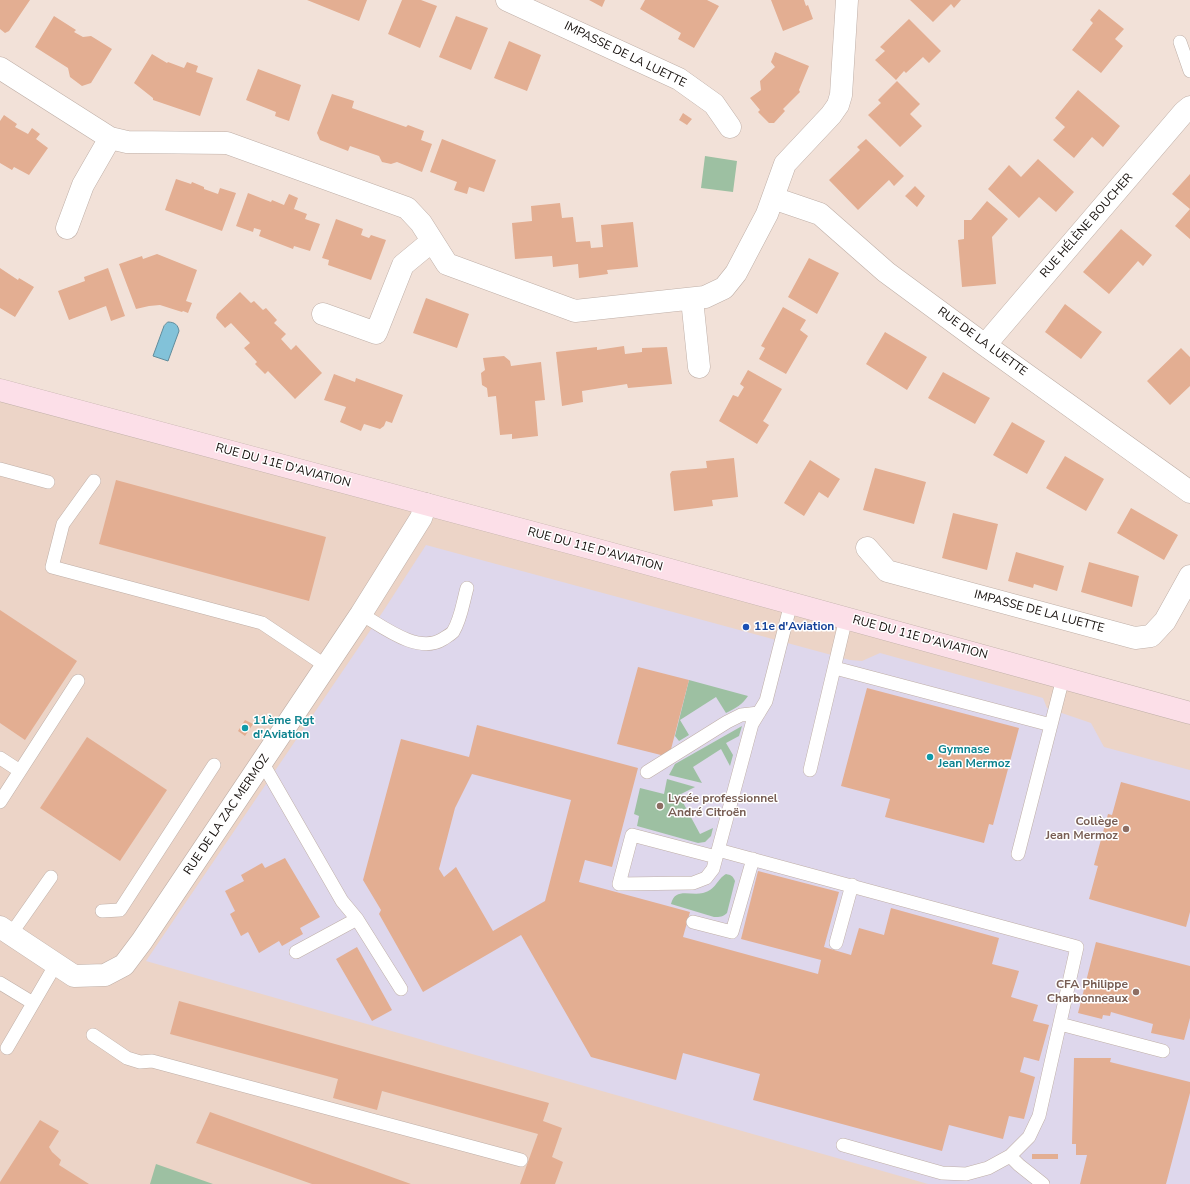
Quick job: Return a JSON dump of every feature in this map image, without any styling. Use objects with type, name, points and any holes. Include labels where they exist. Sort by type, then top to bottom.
[{"type":"street","name":"IMPASSE DE LA LUETTE","points":[[507,0],[679,79],[714,104],[730,127]]},
{"type":"street","points":[[0,68],[110,138],[127,142],[227,143],[407,208],[421,223],[447,264],[576,311],[705,297],[724,288],[736,273],[767,214],[785,164],[831,116],[838,105],[841,95],[846,0]]},
{"type":"street","name":"RUE HÉLÈNE BOUCHER","points":[[985,345],[1184,112],[1190,107]]},
{"type":"street","points":[[67,228],[83,185],[110,138]]},
{"type":"street","name":"RUE DE LA LUETTE","points":[[773,198],[820,214],[886,272],[1190,492]]},
{"type":"street","points":[[323,314],[376,333],[402,265],[432,241]]},
{"type":"street","points":[[692,299],[699,367]]},
{"type":"street","name":"RUE DU 11E D'AVIATION","points":[[0,390],[791,603],[1190,713]]},
{"type":"street","name":"RUE DE LA ZAC MERMOZ","points":[[5,931],[74,976],[105,975],[124,965],[147,935],[361,614],[421,518],[426,504]]},
{"type":"street","name":"IMPASSE DE LA LUETTE","points":[[868,548],[887,571],[1135,638],[1151,636],[1165,621],[1190,576]]},
{"type":"lane","points":[[1180,42],[1190,71]]},
{"type":"lane","points":[[0,469],[48,482]]},
{"type":"lane","points":[[94,482],[63,524],[52,567],[262,623],[326,666]]},
{"type":"lane","points":[[361,614],[410,642],[422,644],[438,642],[452,634],[458,622],[467,588]]},
{"type":"lane","points":[[791,603],[766,701],[752,724],[717,853],[713,869],[706,878],[693,883],[619,884],[632,835],[717,853],[753,859],[1077,947],[1039,1116],[1029,1137],[1010,1156],[988,1168],[966,1174],[942,1173],[843,1145]]},
{"type":"lane","points":[[810,770],[846,618]]},
{"type":"lane","points":[[835,668],[1051,726]]},
{"type":"lane","points":[[1018,854],[1063,678]]},
{"type":"lane","points":[[0,802],[78,681]]},
{"type":"lane","points":[[647,772],[727,722],[742,715],[759,713]]},
{"type":"lane","points":[[0,758],[20,771]]},
{"type":"lane","points":[[262,762],[342,901],[356,919],[401,989]]},
{"type":"lane","points":[[102,911],[120,910],[214,765]]},
{"type":"lane","points":[[693,922],[732,932],[753,859]]},
{"type":"lane","points":[[5,931],[50,877]]},
{"type":"lane","points":[[836,943],[852,885]]},
{"type":"lane","points":[[296,952],[356,919]]},
{"type":"lane","points":[[7,1048],[56,964]]},
{"type":"lane","points":[[0,983],[33,1003]]},
{"type":"lane","points":[[1060,1024],[1163,1051]]},
{"type":"lane","points":[[93,1035],[127,1058],[140,1062],[152,1061],[521,1160]]},
{"type":"lane","points":[[1010,1156],[1043,1184]]},
{"type":"shaded area","points":[[0,390],[1190,713],[1190,1184],[0,1184]]},
{"type":"shaded area","name":"Lycée professionnel André Citroën","points":[[426,545],[850,660],[862,661],[880,653],[1043,698],[1047,708],[1091,723],[1104,747],[1190,770],[1190,1184],[928,1184],[146,961],[382,613]]},
{"type":"green space","points":[[705,156],[737,161],[733,192],[701,188]]},
{"type":"green space","points":[[689,680],[748,696],[738,706],[726,713],[716,697],[680,720],[689,735],[679,741],[675,736]]},
{"type":"green space","points":[[742,726],[739,736],[726,743],[733,755],[730,766],[721,749],[693,767],[702,783],[669,775],[675,764]]},
{"type":"green space","points":[[667,779],[695,787],[679,795],[700,834],[713,828],[711,836],[705,842],[698,843],[637,826],[639,816],[634,814],[640,788],[664,794]]},
{"type":"green space","points":[[726,874],[732,876],[735,881],[727,913],[724,915],[714,917],[671,904],[673,899],[679,894],[698,894],[707,892]]},
{"type":"green space","points":[[156,1164],[213,1184],[150,1184]]},
{"type":"water","points":[[168,322],[176,324],[179,331],[168,361],[153,356],[164,326]]},
{"type":"building","points":[[0,0],[30,0],[9,31],[5,33],[0,29]]},
{"type":"building","points":[[307,0],[367,0],[359,21]]},
{"type":"building","points":[[402,0],[421,0],[437,6],[420,48],[388,34]]},
{"type":"building","points":[[589,0],[605,0],[602,7]]},
{"type":"building","points":[[645,0],[707,0],[719,6],[694,48],[678,39],[681,33],[640,9]]},
{"type":"building","points":[[771,0],[804,0],[806,6],[808,5],[813,19],[783,31]]},
{"type":"building","points":[[910,0],[961,0],[954,8],[951,4],[933,22]]},
{"type":"building","points":[[1099,9],[1124,29],[1115,39],[1123,46],[1101,73],[1072,50],[1093,23],[1090,20]]},
{"type":"building","points":[[54,16],[76,30],[74,32],[83,37],[91,36],[112,49],[91,83],[82,86],[70,77],[68,68],[35,47]]},
{"type":"building","points":[[456,16],[488,28],[471,70],[439,57]]},
{"type":"building","points":[[909,19],[941,51],[929,63],[923,57],[906,73],[904,71],[896,80],[875,60],[885,51],[880,47]]},
{"type":"building","points":[[509,41],[541,55],[527,91],[494,78]]},
{"type":"building","points":[[775,52],[809,66],[799,90],[800,92],[783,109],[785,111],[774,123],[769,123],[758,112],[760,110],[750,98],[761,90],[760,81],[775,67],[771,62]]},
{"type":"building","points":[[152,54],[167,63],[168,62],[184,68],[187,62],[198,66],[196,72],[213,78],[200,116],[153,100],[153,98],[134,83]]},
{"type":"building","points":[[258,69],[301,85],[289,121],[275,116],[276,112],[246,100]]},
{"type":"building","points":[[897,81],[920,104],[910,114],[922,126],[900,147],[868,115],[881,103],[878,100]]},
{"type":"building","points":[[1078,90],[1120,126],[1103,147],[1092,137],[1074,158],[1053,140],[1065,127],[1055,118]]},
{"type":"building","points":[[332,94],[354,101],[352,108],[406,127],[408,125],[424,131],[421,140],[432,144],[422,172],[397,162],[391,164],[382,162],[379,156],[350,146],[348,151],[320,140],[317,133]]},
{"type":"building","points":[[683,113],[692,119],[687,125],[679,120]]},
{"type":"building","points":[[4,115],[17,124],[15,127],[28,134],[32,128],[40,134],[36,139],[48,148],[29,175],[14,167],[12,170],[0,163],[0,121]]},
{"type":"building","points":[[442,139],[496,160],[484,192],[469,187],[467,194],[454,190],[457,182],[430,172]]},
{"type":"building","points":[[866,139],[904,176],[894,186],[889,180],[858,210],[829,180],[860,150],[857,147]]},
{"type":"building","points":[[1038,159],[1074,192],[1056,212],[1039,197],[1019,218],[988,189],[1009,165],[1021,177]]},
{"type":"building","points":[[1190,174],[1190,209],[1172,194]]},
{"type":"building","points":[[176,179],[191,184],[192,182],[204,187],[204,189],[218,194],[220,188],[236,193],[222,231],[165,210]]},
{"type":"building","points":[[915,186],[925,196],[917,207],[905,196]]},
{"type":"building","points":[[248,193],[271,202],[272,200],[284,205],[289,194],[298,198],[294,209],[307,214],[305,219],[320,224],[310,251],[294,246],[293,249],[259,236],[261,230],[254,228],[253,232],[236,226]]},
{"type":"building","points":[[987,201],[1008,219],[992,237],[996,284],[962,287],[958,240],[964,239],[964,220],[971,220]]},
{"type":"building","points":[[560,203],[562,218],[573,217],[576,242],[590,241],[591,248],[603,247],[601,225],[633,222],[638,267],[607,270],[608,274],[579,278],[578,264],[553,267],[552,256],[515,259],[512,223],[532,221],[531,206]]},
{"type":"building","points":[[1190,209],[1190,239],[1175,226]]},
{"type":"building","points":[[336,219],[363,229],[361,235],[369,238],[371,235],[386,240],[371,280],[328,265],[329,260],[322,258]]},
{"type":"building","points":[[1121,229],[1152,255],[1143,266],[1138,261],[1109,294],[1083,272]]},
{"type":"building","points":[[157,254],[197,270],[186,301],[192,303],[188,313],[160,305],[136,309],[119,264],[142,256],[143,259]]},
{"type":"building","points":[[809,258],[839,273],[817,314],[788,297]]},
{"type":"building","points":[[0,268],[18,280],[19,278],[34,287],[15,317],[0,308]]},
{"type":"building","points":[[108,268],[125,316],[111,321],[106,306],[69,320],[58,291],[85,281],[84,277]]},
{"type":"building","points":[[240,292],[251,303],[254,301],[263,310],[266,308],[277,320],[274,323],[286,334],[281,339],[291,350],[296,345],[322,373],[295,399],[268,371],[265,374],[255,364],[257,362],[244,348],[250,343],[231,323],[225,328],[216,318],[217,314]]},
{"type":"building","points":[[426,298],[469,314],[457,348],[413,333]]},
{"type":"building","points":[[1065,304],[1102,332],[1081,359],[1045,332]]},
{"type":"building","points":[[783,307],[806,320],[800,330],[808,336],[786,374],[759,359],[765,348],[761,346]]},
{"type":"building","points":[[885,332],[927,357],[907,390],[866,364]]},
{"type":"building","points":[[624,346],[625,354],[642,352],[642,348],[667,347],[672,384],[628,388],[627,384],[582,391],[583,402],[562,406],[556,352],[597,347],[597,350]]},
{"type":"building","points":[[1181,348],[1190,357],[1190,386],[1170,405],[1147,381]]},
{"type":"building","points":[[504,356],[510,361],[511,366],[541,362],[545,400],[535,401],[538,436],[512,439],[512,434],[500,435],[496,396],[488,397],[487,388],[482,385],[481,373],[485,370],[483,358]]},
{"type":"building","points":[[748,370],[782,389],[763,421],[769,425],[757,444],[719,421],[733,395],[738,397],[744,387],[740,384]]},
{"type":"building","points":[[943,372],[990,398],[975,424],[928,398]]},
{"type":"building","points":[[334,374],[355,382],[356,378],[403,395],[392,423],[386,421],[384,426],[380,429],[364,424],[361,431],[340,422],[346,407],[324,400]]},
{"type":"building","points":[[1012,422],[1045,441],[1027,474],[993,455]]},
{"type":"building","points":[[1065,456],[1104,479],[1086,511],[1046,488]]},
{"type":"building","points":[[734,458],[738,497],[712,500],[713,506],[674,511],[670,474],[672,471],[707,468],[706,461]]},
{"type":"building","points":[[810,460],[840,479],[828,498],[819,492],[804,516],[784,503]]},
{"type":"building","points":[[875,468],[926,482],[914,524],[863,510]]},
{"type":"building","points":[[116,480],[326,537],[309,601],[99,544]]},
{"type":"building","points":[[1131,508],[1178,535],[1164,560],[1117,533]]},
{"type":"building","points":[[953,513],[998,524],[987,570],[942,558]]},
{"type":"building","points":[[1016,552],[1064,566],[1057,591],[1034,584],[1033,588],[1008,581]]},
{"type":"building","points":[[1089,562],[1139,576],[1132,607],[1081,592]]},
{"type":"building","points":[[0,610],[77,661],[25,740],[0,723]]},
{"type":"building","points":[[638,667],[689,680],[669,757],[617,744]]},
{"type":"building","name":"Gymnase Jean Mermoz","points":[[867,688],[1019,728],[993,825],[989,824],[984,843],[885,817],[890,799],[841,786]]},
{"type":"building","name":"11ème Rgt d'Aviation","points":[[245,720],[253,724],[245,736],[238,731]]},
{"type":"building","points":[[477,725],[638,768],[612,867],[585,860],[579,882],[690,912],[683,937],[818,974],[821,960],[741,939],[758,871],[839,892],[824,947],[851,955],[859,928],[884,935],[891,908],[999,938],[992,964],[1019,971],[1011,997],[1038,1005],[1033,1021],[1049,1025],[1039,1061],[1024,1057],[1020,1072],[1035,1077],[1024,1119],[1009,1116],[1003,1139],[949,1125],[942,1151],[753,1100],[760,1074],[683,1053],[676,1080],[591,1057],[521,935],[423,992],[379,914],[381,910],[363,880],[401,739],[469,757]],"holes":[[[472,774],[571,800],[545,901],[493,931],[456,867],[444,877],[439,869],[455,808]]]},
{"type":"building","points":[[87,737],[167,790],[120,861],[40,808]]},
{"type":"building","points":[[1121,782],[1190,801],[1190,912],[1186,927],[1089,899],[1098,866],[1094,865],[1108,814],[1112,815]]},
{"type":"building","points":[[285,858],[320,917],[300,928],[303,934],[282,946],[279,941],[259,953],[248,932],[241,936],[230,914],[235,911],[225,891],[244,881],[241,875],[262,863],[265,868]]},
{"type":"building","points":[[1096,942],[1190,966],[1190,1018],[1184,1040],[1151,1033],[1153,1024],[1111,1012],[1110,1016],[1103,1015],[1102,1019],[1078,1013]]},
{"type":"building","points":[[357,947],[392,1010],[372,1021],[336,959]]},
{"type":"building","points":[[179,1001],[549,1103],[543,1121],[562,1128],[552,1157],[563,1162],[555,1184],[520,1184],[538,1134],[382,1091],[377,1110],[333,1098],[338,1079],[170,1034]]},
{"type":"building","points":[[1074,1058],[1111,1058],[1110,1062],[1190,1082],[1190,1093],[1166,1184],[1080,1184],[1087,1155],[1076,1155],[1076,1144],[1072,1144]]},
{"type":"building","points":[[210,1112],[411,1184],[312,1184],[196,1143]]},
{"type":"building","points":[[40,1120],[59,1131],[49,1147],[61,1160],[59,1165],[89,1184],[0,1184]]},
{"type":"building","points":[[1032,1154],[1058,1154],[1058,1159],[1032,1159]]},
{"type":"place","name":"11e d'Aviation","points":[[746,627]]},
{"type":"place","name":"11ème Rgt d'Aviation","points":[[245,728]]},
{"type":"place","name":"Gymnase Jean Mermoz","points":[[930,757]]},
{"type":"place","name":"Lycée professionnel André Citroën","points":[[660,806]]},
{"type":"place","name":"Collège Jean Mermoz","points":[[1126,829]]},
{"type":"place","name":"CFA Philippe Charbonneaux","points":[[1136,992]]}]
